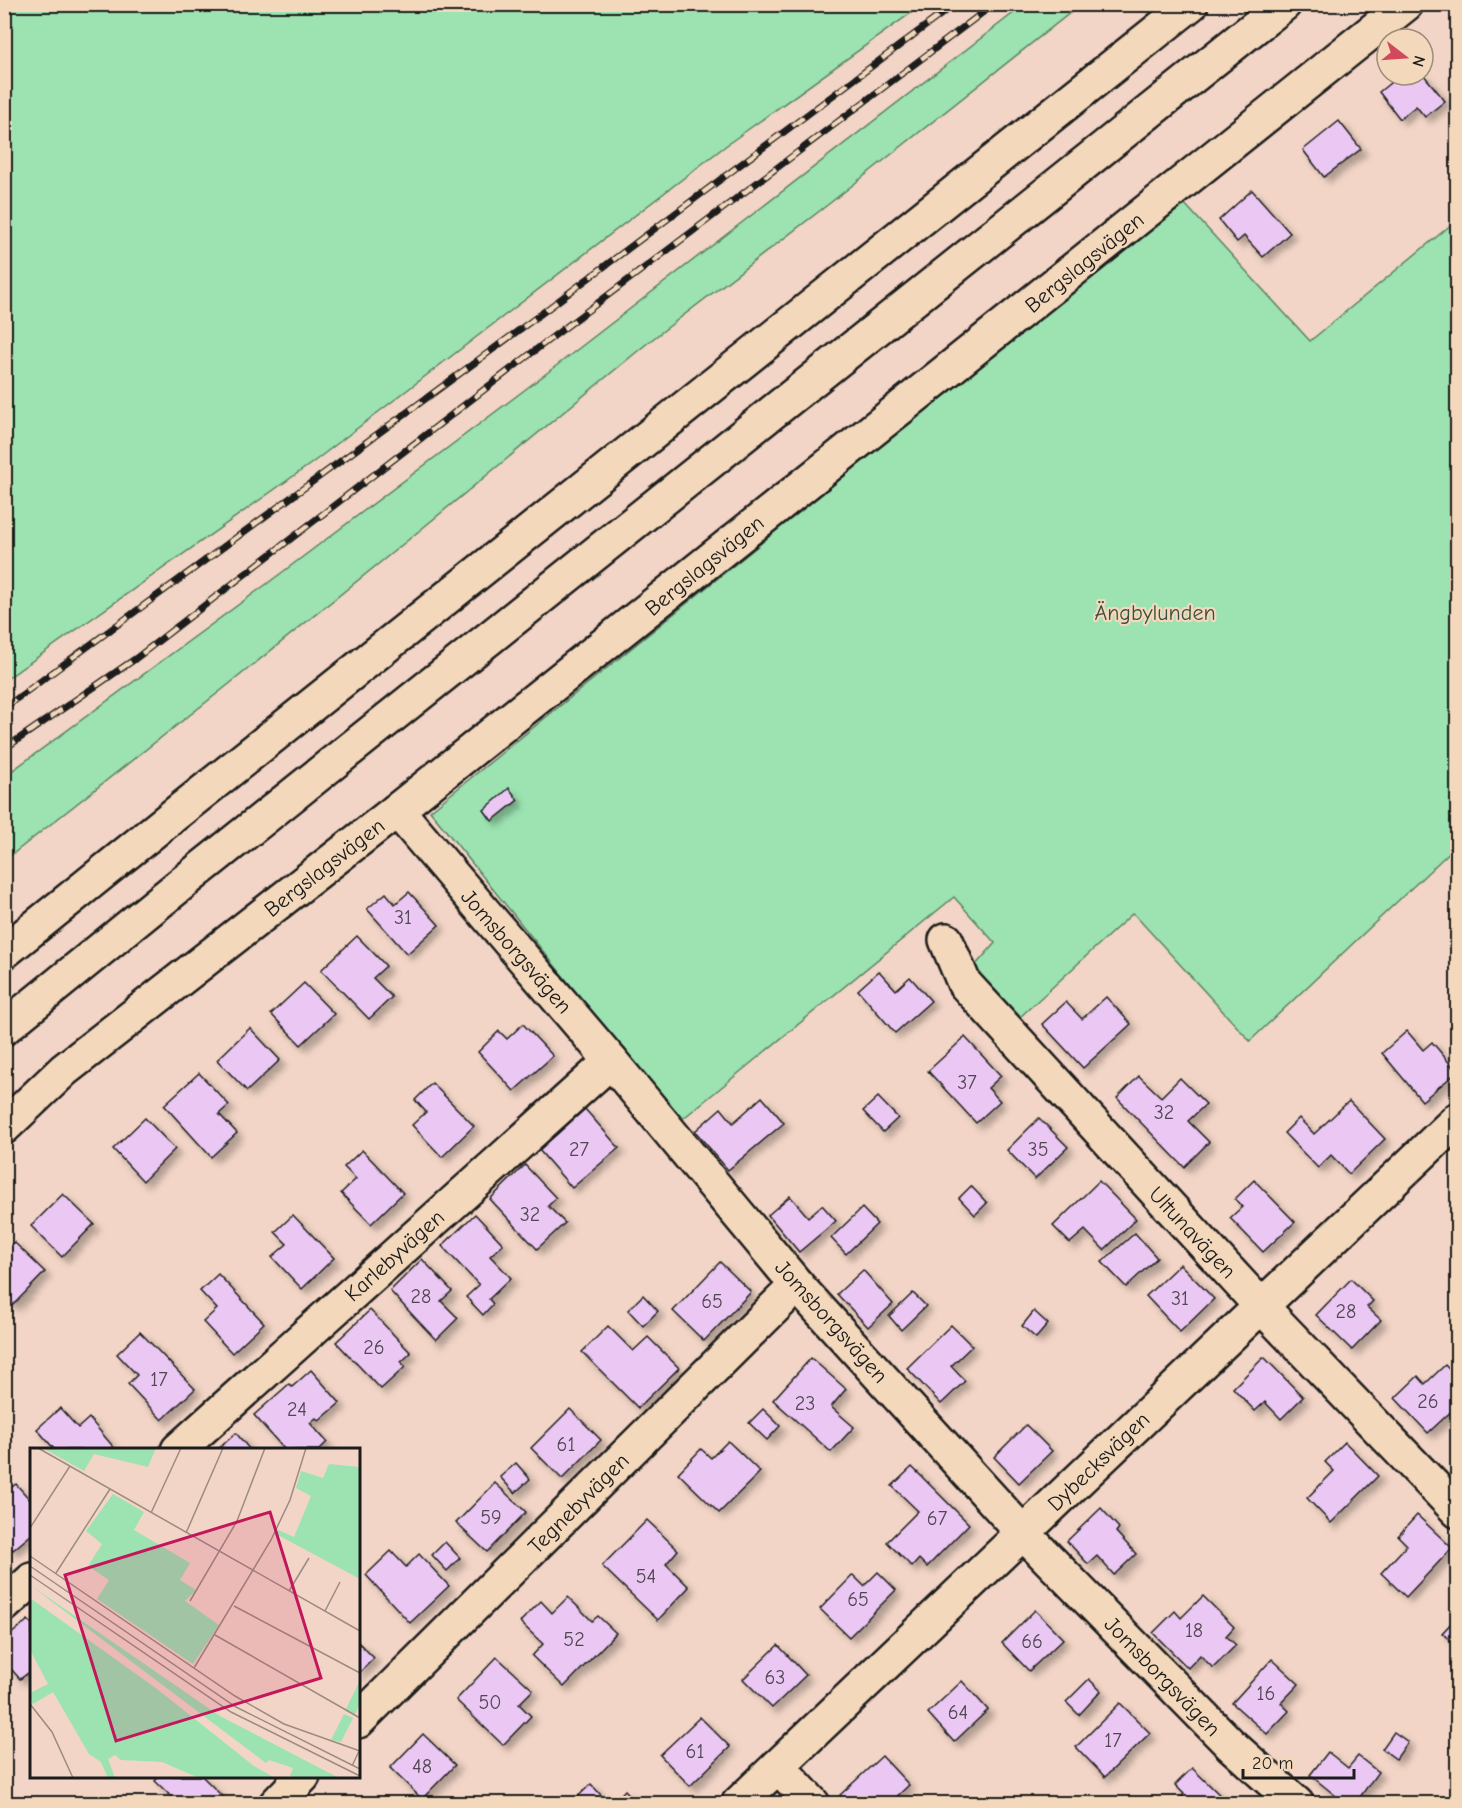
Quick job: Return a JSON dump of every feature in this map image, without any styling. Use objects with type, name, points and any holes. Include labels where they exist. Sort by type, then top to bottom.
[{"type":"street","points":[[4,952],[1191,4]]},
{"type":"street","points":[[4,1028],[1284,4]]},
{"type":"street","name":"Bergslagsvägen","points":[[4,1127],[64,1070],[397,810],[1406,4]]},
{"type":"street","name":"Jomsborgsvägen","points":[[397,810],[611,1061],[797,1285],[1023,1533],[1231,1745],[1297,1803]]},
{"type":"street","name":"Ultunavägen","points":[[946,940],[964,983],[1261,1306],[1458,1511]]},
{"type":"street","name":"Karlebyvägen","points":[[179,1448],[611,1061]]},
{"type":"street","name":"Dybecksvägen","points":[[738,1803],[1458,1119]]},
{"type":"street","name":"Tegnebyvägen","points":[[360,1720],[797,1285]]},
{"type":"street","points":[[4,1605],[30,1583]]},
{"type":"street","points":[[778,1766],[813,1803]]},
{"type":"street","points":[[276,1803],[301,1778]]},
{"type":"green space","points":[[5,4],[922,5],[732,141],[312,463],[5,680]]},
{"type":"green space","points":[[1024,5],[1080,5],[830,203],[650,341],[228,685],[5,860],[5,776],[268,583],[543,376]]},
{"type":"green space","name":"Ängbylunden","points":[[1183,202],[1310,341],[1457,220],[1457,845],[1250,1041],[1133,913],[1020,1017],[974,967],[995,943],[954,897],[680,1121],[430,811]]},
{"type":"building","points":[[1385,87],[1434,87],[1445,101],[1425,117],[1416,106],[1400,119],[1379,92]]},
{"type":"building","points":[[1339,121],[1361,149],[1324,177],[1303,150]]},
{"type":"building","points":[[1252,190],[1290,233],[1263,257],[1244,236],[1237,242],[1219,220]]},
{"type":"building","points":[[509,788],[518,800],[492,821],[484,810]]},
{"type":"building","points":[[409,892],[439,925],[407,954],[367,909],[386,893],[395,904]]},
{"type":"building","points":[[357,936],[386,966],[373,978],[392,997],[369,1019],[321,970]]},
{"type":"building","points":[[879,971],[896,990],[910,977],[931,1001],[895,1033],[858,990]]},
{"type":"building","points":[[304,983],[334,1014],[301,1045],[271,1014]]},
{"type":"building","points":[[1106,997],[1131,1024],[1083,1068],[1042,1024],[1066,1002],[1082,1019]]},
{"type":"building","points":[[523,1024],[553,1056],[514,1091],[478,1052],[499,1031],[507,1039]]},
{"type":"building","points":[[250,1028],[280,1060],[247,1091],[217,1060]]},
{"type":"building","points":[[1407,1031],[1423,1050],[1432,1042],[1457,1072],[1422,1101],[1382,1053]]},
{"type":"building","points":[[965,1037],[1001,1076],[988,1088],[1000,1101],[976,1123],[928,1071]]},
{"type":"building","points":[[199,1073],[229,1105],[219,1114],[237,1133],[211,1157],[164,1105]]},
{"type":"building","points":[[1139,1076],[1161,1097],[1180,1078],[1206,1104],[1188,1121],[1209,1142],[1184,1167],[1117,1098]]},
{"type":"building","points":[[432,1083],[474,1126],[442,1157],[412,1125],[426,1112],[415,1100]]},
{"type":"building","points":[[762,1097],[784,1123],[728,1170],[695,1131],[721,1108],[733,1123]]},
{"type":"building","points":[[878,1097],[898,1118],[883,1132],[863,1111]]},
{"type":"building","points":[[1349,1101],[1385,1139],[1349,1174],[1331,1155],[1318,1168],[1284,1133],[1299,1118],[1314,1134]]},
{"type":"building","points":[[585,1109],[619,1148],[572,1188],[539,1150]]},
{"type":"building","points":[[145,1118],[175,1149],[143,1181],[113,1149]]},
{"type":"building","points":[[1039,1118],[1068,1147],[1035,1179],[1007,1150]]},
{"type":"building","points":[[362,1150],[403,1193],[371,1224],[341,1193],[356,1179],[344,1167]]},
{"type":"building","points":[[525,1165],[556,1198],[548,1206],[565,1223],[537,1249],[490,1199]]},
{"type":"building","points":[[1254,1180],[1295,1222],[1263,1252],[1230,1218],[1242,1207],[1235,1199]]},
{"type":"building","points":[[1099,1181],[1136,1219],[1104,1250],[1085,1230],[1070,1243],[1053,1226]]},
{"type":"building","points":[[971,1186],[987,1203],[975,1215],[959,1198]]},
{"type":"building","points":[[63,1194],[94,1224],[62,1257],[31,1226]]},
{"type":"building","points":[[790,1196],[808,1217],[822,1205],[836,1221],[799,1252],[768,1215]]},
{"type":"building","points":[[862,1208],[877,1224],[846,1254],[831,1238]]},
{"type":"building","points":[[475,1214],[503,1244],[490,1256],[511,1278],[489,1299],[493,1304],[483,1315],[466,1297],[479,1285],[442,1246]]},
{"type":"building","points":[[293,1215],[334,1258],[302,1289],[272,1257],[287,1244],[275,1232]]},
{"type":"building","points":[[1135,1233],[1157,1258],[1126,1287],[1102,1262]]},
{"type":"building","points":[[14,1242],[45,1272],[13,1305],[4,1296],[4,1252]]},
{"type":"building","points":[[422,1259],[452,1291],[441,1301],[458,1318],[436,1340],[390,1291]]},
{"type":"building","points":[[720,1262],[751,1292],[704,1341],[673,1311]]},
{"type":"building","points":[[1180,1264],[1214,1299],[1180,1332],[1146,1296]]},
{"type":"building","points":[[863,1270],[893,1304],[868,1327],[837,1294]]},
{"type":"building","points":[[218,1274],[264,1323],[232,1353],[203,1322],[217,1309],[200,1291]]},
{"type":"building","points":[[1351,1279],[1373,1301],[1367,1307],[1381,1320],[1352,1350],[1316,1315]]},
{"type":"building","points":[[913,1293],[926,1306],[901,1330],[889,1316]]},
{"type":"building","points":[[643,1295],[658,1311],[643,1326],[628,1310]]},
{"type":"building","points":[[370,1310],[411,1353],[401,1362],[405,1367],[381,1389],[336,1342]]},
{"type":"building","points":[[1034,1311],[1048,1324],[1036,1338],[1022,1326]]},
{"type":"building","points":[[951,1325],[972,1346],[951,1366],[965,1381],[941,1404],[907,1368]]},
{"type":"building","points":[[608,1326],[633,1351],[648,1337],[679,1368],[638,1408],[582,1352]]},
{"type":"building","points":[[140,1332],[195,1389],[162,1420],[128,1384],[137,1375],[117,1354]]},
{"type":"building","points":[[1264,1357],[1303,1397],[1281,1419],[1265,1402],[1255,1411],[1233,1388]]},
{"type":"building","points":[[811,1358],[846,1389],[831,1407],[854,1427],[831,1452],[773,1400]]},
{"type":"building","points":[[1445,1365],[1458,1379],[1458,1405],[1428,1433],[1395,1398],[1418,1376],[1425,1384]]},
{"type":"building","points":[[311,1370],[340,1403],[319,1421],[316,1418],[310,1423],[327,1442],[321,1448],[283,1448],[254,1415],[289,1384],[292,1387]]},
{"type":"building","points":[[60,1408],[78,1428],[89,1418],[114,1448],[53,1448],[37,1429]]},
{"type":"building","points":[[570,1409],[601,1440],[562,1479],[531,1448]]},
{"type":"building","points":[[763,1409],[780,1426],[767,1440],[749,1423]]},
{"type":"building","points":[[1026,1425],[1052,1451],[1019,1483],[994,1457]]},
{"type":"building","points":[[236,1433],[248,1448],[219,1448]]},
{"type":"building","points":[[728,1441],[760,1472],[719,1513],[678,1473],[701,1449],[711,1458]]},
{"type":"building","points":[[1345,1442],[1378,1476],[1331,1523],[1307,1498],[1334,1471],[1325,1462]]},
{"type":"building","points":[[516,1463],[530,1479],[515,1493],[500,1477]]},
{"type":"building","points":[[912,1467],[969,1524],[927,1567],[919,1559],[912,1567],[887,1542],[918,1511],[892,1486]]},
{"type":"building","points":[[495,1483],[526,1512],[487,1552],[456,1523]]},
{"type":"building","points":[[16,1484],[30,1500],[30,1536],[13,1550],[4,1541],[4,1493]]},
{"type":"building","points":[[1101,1508],[1119,1528],[1116,1532],[1136,1554],[1114,1575],[1097,1556],[1088,1564],[1067,1541]]},
{"type":"building","points":[[1417,1515],[1452,1548],[1406,1597],[1381,1573],[1407,1545],[1398,1536]]},
{"type":"building","points":[[647,1520],[678,1550],[666,1564],[689,1587],[658,1620],[602,1566]]},
{"type":"building","points":[[445,1542],[460,1558],[447,1571],[432,1555]]},
{"type":"building","points":[[391,1551],[406,1567],[419,1554],[449,1586],[410,1623],[366,1575]]},
{"type":"building","points":[[878,1572],[896,1590],[849,1637],[820,1609],[853,1575],[864,1586]]},
{"type":"building","points":[[1203,1596],[1234,1627],[1226,1636],[1236,1645],[1213,1668],[1200,1655],[1188,1668],[1153,1633],[1175,1611],[1181,1618]]},
{"type":"building","points":[[568,1597],[592,1621],[598,1616],[616,1633],[564,1687],[532,1656],[543,1644],[520,1622],[541,1601],[552,1613]]},
{"type":"building","points":[[1035,1610],[1063,1639],[1029,1671],[1002,1643]]},
{"type":"building","points":[[1458,1616],[1458,1646],[1442,1633]]},
{"type":"building","points":[[28,1620],[30,1622],[30,1676],[28,1673],[20,1679],[4,1661],[4,1640]]},
{"type":"building","points":[[360,1644],[374,1658],[360,1672]]},
{"type":"building","points":[[778,1645],[806,1675],[772,1708],[743,1679]]},
{"type":"building","points":[[497,1657],[533,1690],[519,1704],[531,1716],[503,1745],[456,1700]]},
{"type":"building","points":[[1272,1659],[1299,1684],[1281,1703],[1289,1711],[1267,1734],[1232,1703]]},
{"type":"building","points":[[1089,1679],[1101,1691],[1079,1715],[1066,1702]]},
{"type":"building","points":[[962,1681],[988,1710],[954,1742],[928,1713]]},
{"type":"building","points":[[1120,1703],[1150,1733],[1105,1777],[1076,1747]]},
{"type":"building","points":[[700,1717],[730,1747],[690,1786],[660,1755]]},
{"type":"building","points":[[1394,1732],[1408,1742],[1396,1759],[1382,1749]]},
{"type":"building","points":[[423,1734],[455,1765],[422,1799],[390,1768]]},
{"type":"building","points":[[1328,1752],[1348,1768],[1358,1756],[1378,1772],[1355,1804],[1346,1804],[1310,1775]]},
{"type":"building","points":[[882,1756],[909,1785],[889,1804],[848,1804],[840,1795]]},
{"type":"building","points":[[1192,1768],[1229,1804],[1175,1804],[1184,1794],[1175,1785]]},
{"type":"building","points":[[157,1778],[204,1778],[230,1804],[166,1804],[172,1797],[155,1781]]},
{"type":"building","points":[[591,1784],[609,1804],[570,1804]]},
{"type":"building","points":[[625,1790],[638,1804],[612,1804]]},
{"type":"railway","points":[[4,708],[530,322],[955,4]]},
{"type":"railway","points":[[4,749],[135,659],[542,345],[994,4]]}]
